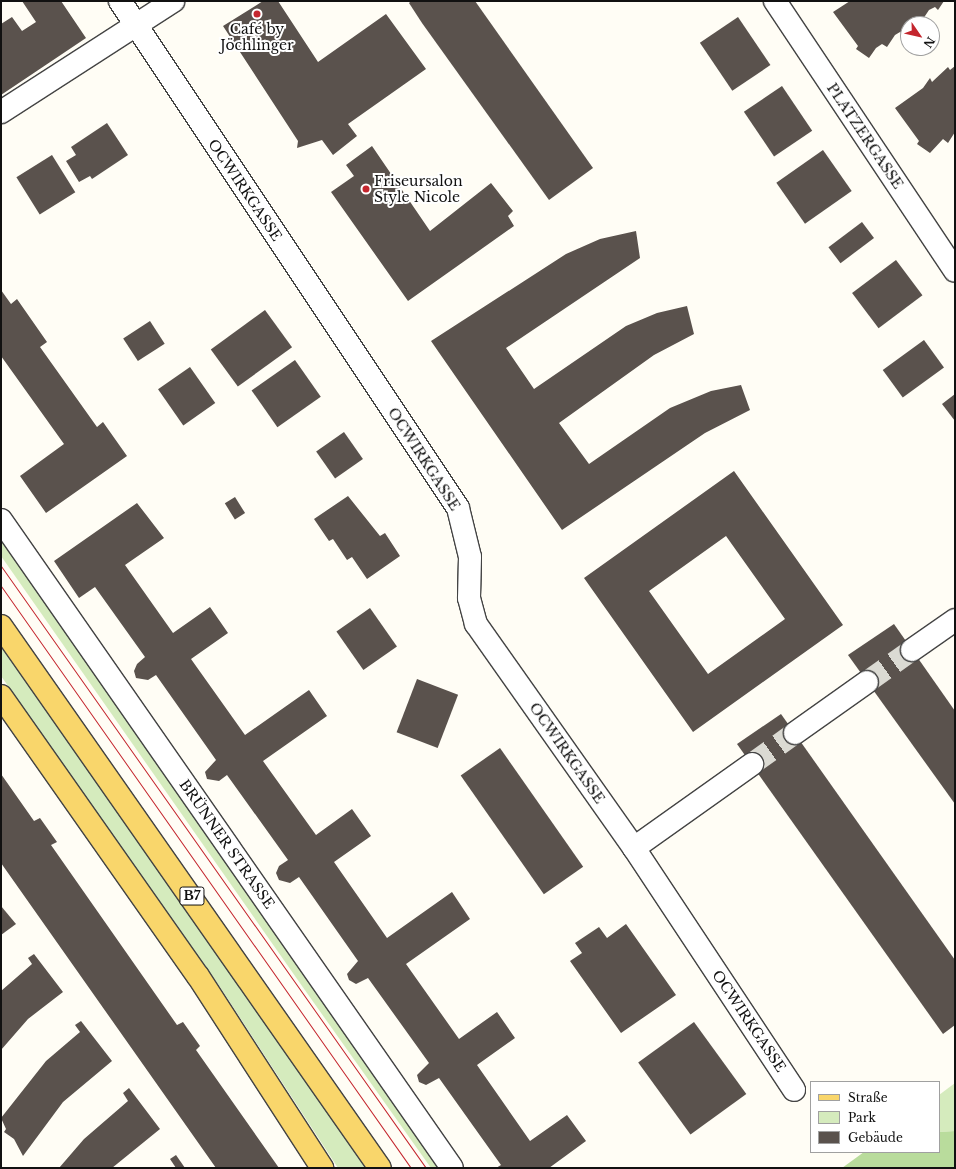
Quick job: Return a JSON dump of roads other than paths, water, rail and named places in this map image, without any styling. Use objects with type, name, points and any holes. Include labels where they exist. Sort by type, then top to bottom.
[{"type":"main road","name":"B7","points":[[1,626],[380,1168]]},
{"type":"main road","points":[[1,696],[202,983],[322,1168]]},
{"type":"street","name":"OCWIRKGASSE","points":[[120,1],[458,508],[470,557],[469,598],[476,624],[634,848],[794,1090]]},
{"type":"street","points":[[1,112],[134,24],[172,1]]},
{"type":"street","name":"PLATZERGASSE","points":[[775,1],[955,271]]},
{"type":"street","name":"BRÜNNER STRASSE","points":[[1,520],[452,1168]]},
{"type":"street","points":[[912,650],[955,620]]},
{"type":"street","points":[[795,734],[867,682]]},
{"type":"street","points":[[634,848],[752,764]]},
{"type":"tunnel","points":[[867,682],[912,650]]},
{"type":"tunnel","points":[[752,764],[795,733]]},
{"type":"tram line","points":[[1,566],[426,1168]]},
{"type":"tram line","points":[[1,586],[411,1168]]},
{"type":"place","name":"Café by Jöchlinger","points":[[257,14]]},
{"type":"place","name":"Friseursalon Style Nicole","points":[[366,189]]}]
